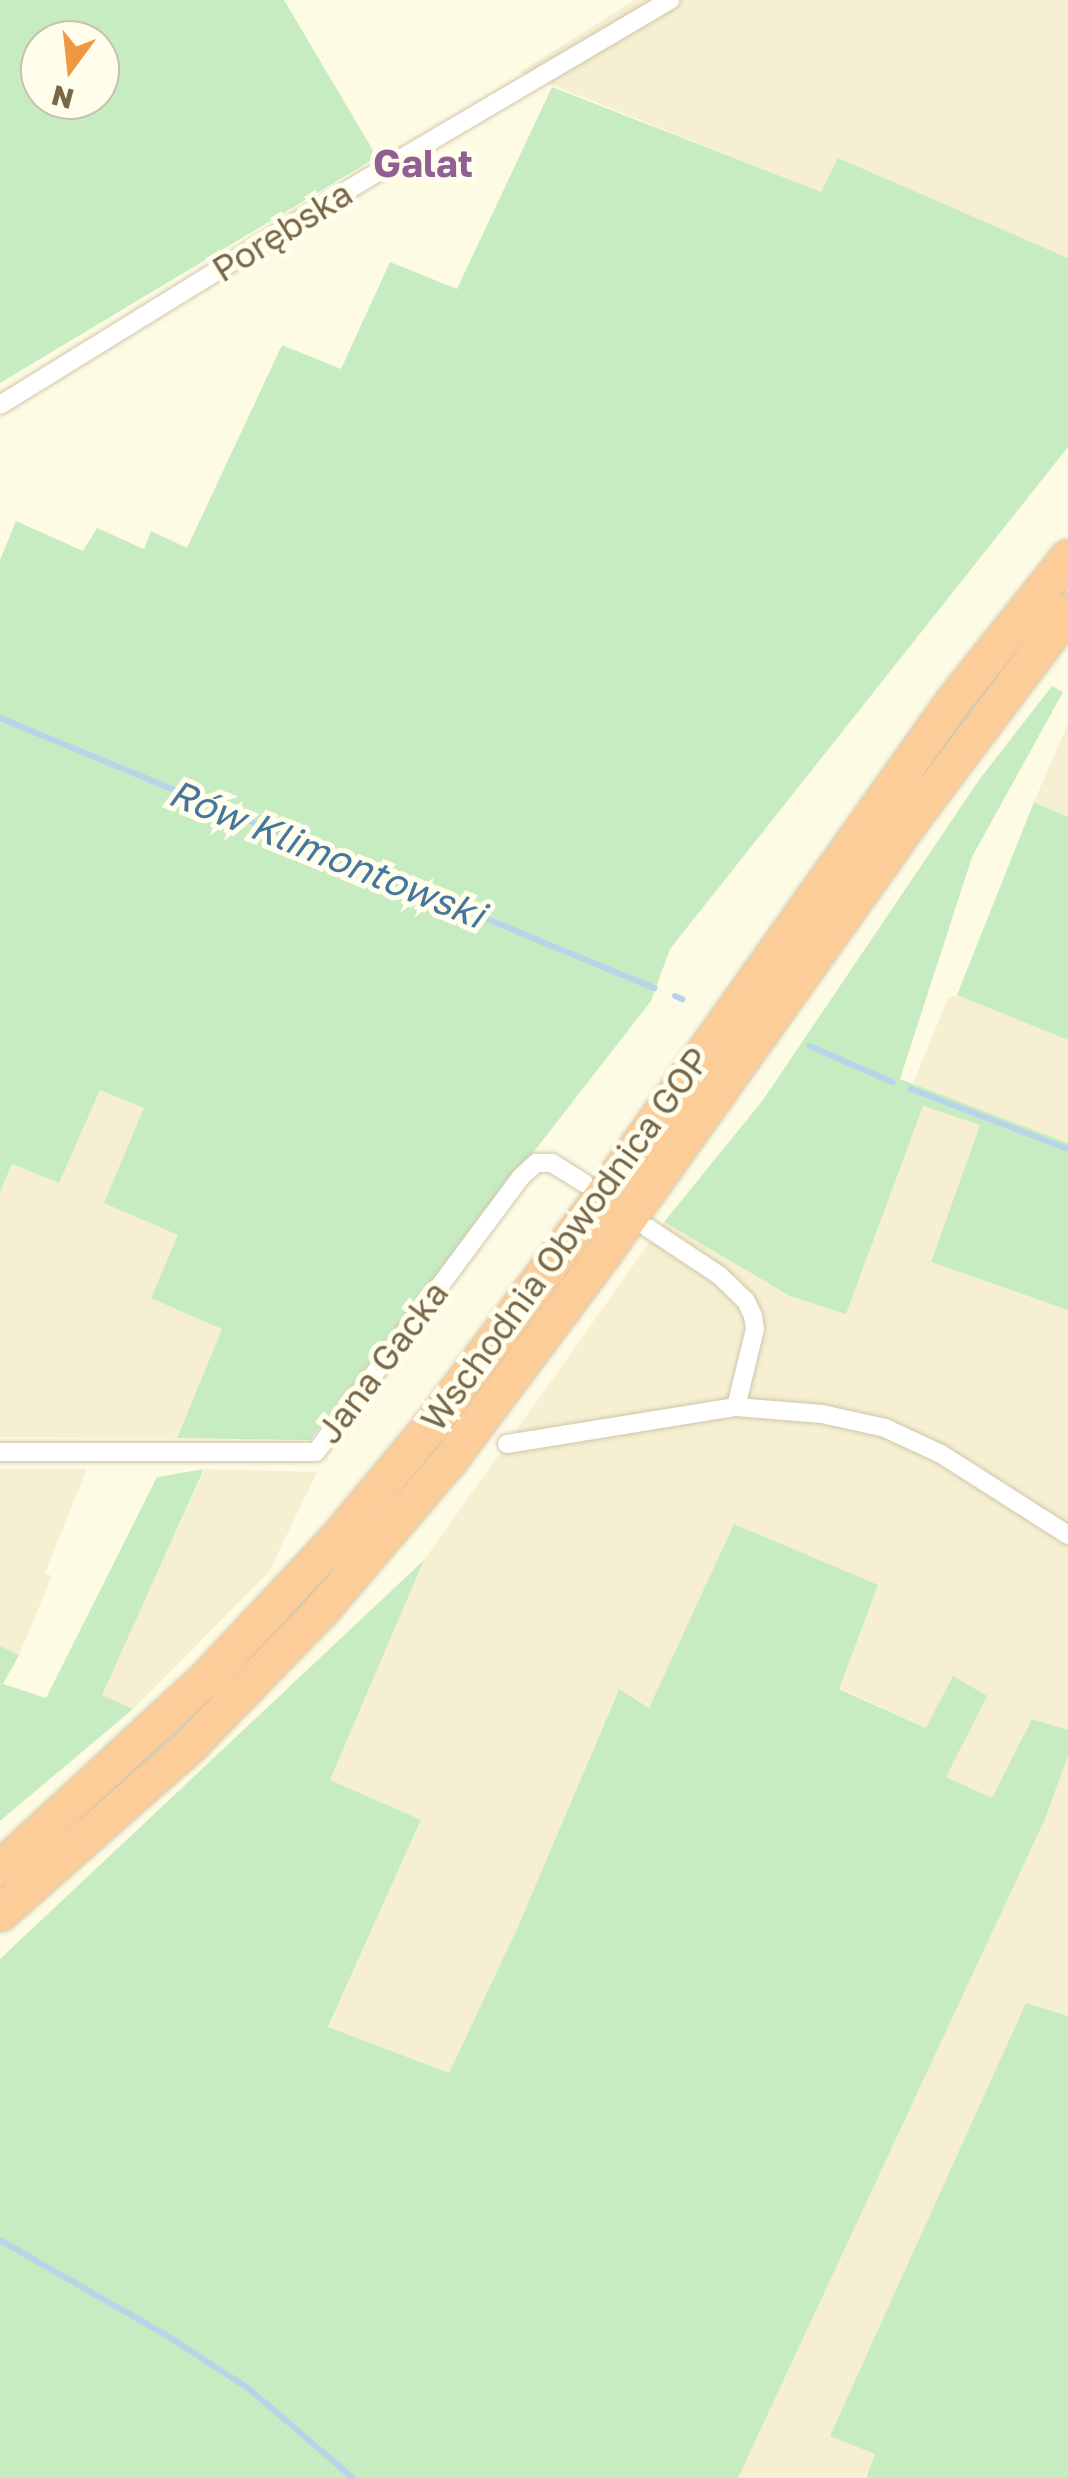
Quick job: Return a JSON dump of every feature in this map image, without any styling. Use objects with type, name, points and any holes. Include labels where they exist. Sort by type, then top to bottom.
[{"type":"highway","name":"Wschodnia Obwodnica GOP","points":[[0,1868],[207,1677],[336,1539],[430,1426],[595,1204],[931,732],[1068,557]]},
{"type":"highway","name":"Wschodnia Obwodnica GOP","points":[[0,1914],[191,1744],[320,1610],[450,1459],[602,1255],[984,718],[1068,611]]},
{"type":"street","name":"Porębska","points":[[0,405],[368,178],[670,0]]},
{"type":"street","name":"Jana Gacka","points":[[0,1452],[316,1452],[521,1177],[536,1163],[552,1163],[584,1183]]},
{"type":"street","points":[[648,1228],[719,1276],[746,1301],[754,1316],[755,1329],[736,1407]]},
{"type":"street","points":[[507,1444],[736,1407],[822,1414],[885,1428],[941,1454],[1068,1534]]},
{"type":"shaded area","points":[[635,0],[1068,0],[1068,258],[839,159],[822,193],[520,72]]},
{"type":"shaded area","points":[[1068,723],[1068,817],[1034,802]]},
{"type":"shaded area","points":[[958,995],[1068,1040],[1068,1143],[912,1086],[948,998]]},
{"type":"shaded area","points":[[100,1090],[144,1108],[179,1235],[222,1329],[177,1438],[0,1437],[0,1192],[12,1164],[59,1183]]},
{"type":"shaded area","points":[[922,1105],[981,1125],[931,1262],[1068,1310],[1068,1730],[1032,1719],[992,1798],[945,1777],[927,1728],[839,1688],[649,1708],[618,1690],[517,1929],[449,2073],[328,2028],[421,1821],[330,1780],[424,1560],[664,1222],[790,1296]]},
{"type":"shaded area","points":[[0,1469],[87,1469],[45,1573],[52,1576],[19,1655],[0,1646]]},
{"type":"shaded area","points":[[205,1469],[317,1472],[269,1572],[133,1709],[101,1695]]},
{"type":"shaded area","points":[[1068,1756],[1068,2016],[1026,2004],[831,2436],[876,2454],[865,2478],[738,2478],[1045,1819]]},
{"type":"green space","points":[[0,0],[284,0],[377,157],[0,383]]},
{"type":"green space","points":[[552,87],[821,192],[838,158],[1068,258],[1068,447],[670,949],[651,1001],[310,1440],[177,1438],[222,1329],[151,1298],[178,1235],[104,1203],[144,1108],[100,1090],[59,1183],[12,1164],[0,1192],[0,560],[16,521],[83,551],[97,528],[144,549],[151,531],[187,548],[282,345],[341,369],[390,262],[457,289]]},
{"type":"green space","points":[[1052,686],[1063,692],[972,857],[900,1079],[1068,1143],[1068,1310],[931,1262],[980,1125],[923,1106],[846,1314],[790,1296],[664,1222],[763,1100],[979,780]]},
{"type":"green space","points":[[1034,802],[1068,817],[1068,1040],[957,995]]},
{"type":"green space","points":[[204,1469],[102,1695],[133,1709],[0,1821],[0,1646],[19,1655],[3,1684],[46,1698],[157,1477]]},
{"type":"green space","points":[[734,1524],[878,1585],[839,1689],[926,1728],[953,1676],[987,1696],[946,1777],[992,1798],[1032,1719],[1068,1730],[1068,1756],[1045,1819],[738,2478],[0,2478],[0,1959],[424,1560],[330,1780],[421,1820],[328,2027],[449,2073],[517,1929],[619,1689],[649,1708]]},
{"type":"green space","points":[[1026,2003],[1068,2016],[1068,2478],[866,2478],[875,2454],[830,2436]]},
{"type":"waterway","name":"Rów Klimontowski","points":[[0,718],[654,988]]},
{"type":"waterway","name":"Rów Klimontowski","points":[[675,996],[682,999]]},
{"type":"waterway","name":"Rów Klimontowski","points":[[810,1046],[892,1082]]},
{"type":"waterway","name":"Rów Klimontowski","points":[[911,1089],[1068,1149]]},
{"type":"waterway","points":[[0,2240],[166,2335],[248,2388],[353,2478]]},
{"type":"district","name":"Galat","points":[[423,163]]}]
